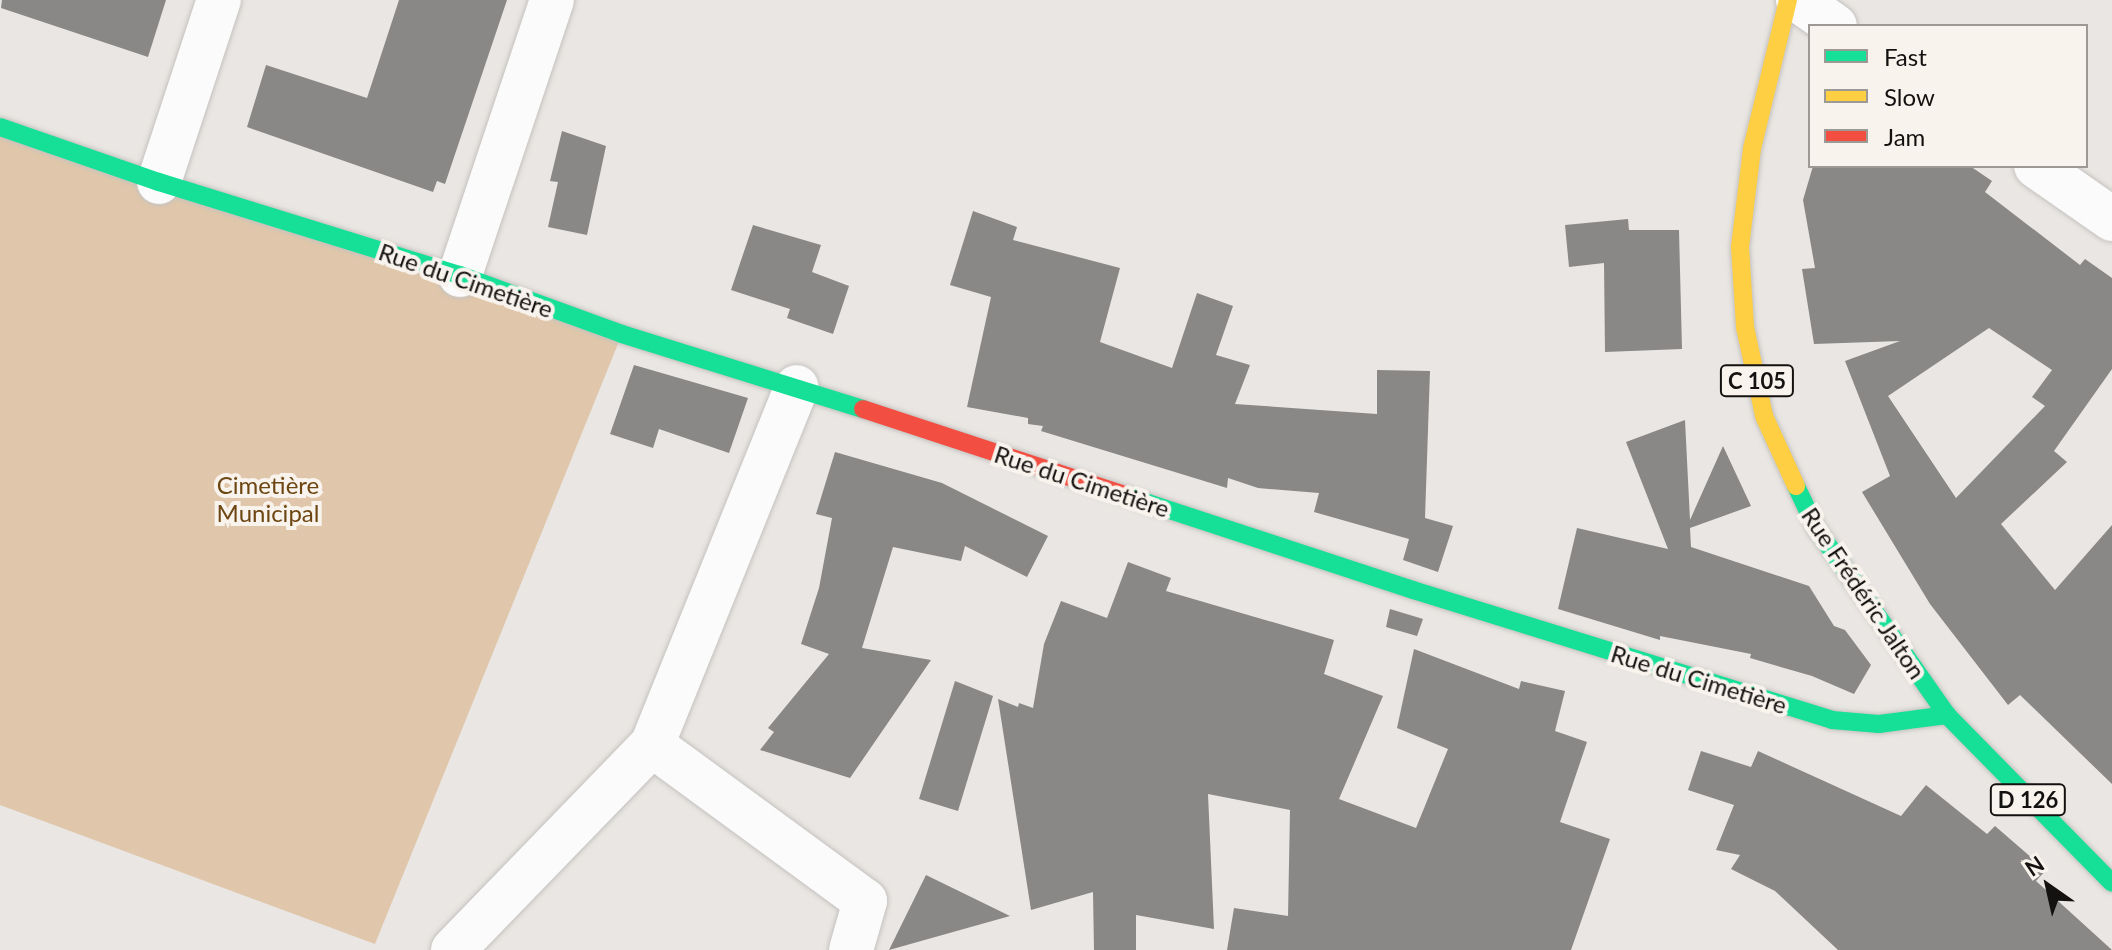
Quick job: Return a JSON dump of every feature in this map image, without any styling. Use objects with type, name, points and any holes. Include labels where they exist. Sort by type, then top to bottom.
[{"type":"street","points":[[159,182],[219,0]]},
{"type":"street","points":[[460,275],[552,0]]},
{"type":"street","name":"Rue Frédéric Jalton","points":[[1788,0],[1752,149],[1740,247],[1745,327],[1764,416],[1816,528],[1947,715]]},
{"type":"street","points":[[1798,0],[1832,24]]},
{"type":"street","name":"Rue du Cimetière","points":[[0,127],[159,182],[460,275],[622,334],[797,387],[1413,590],[1832,720],[1879,724],[1947,715]]},
{"type":"street","points":[[2039,168],[2112,219]]},
{"type":"street","points":[[453,950],[652,745],[797,387]]},
{"type":"street","name":"D 126","points":[[1947,715],[2112,883]]},
{"type":"street","points":[[652,745],[865,901],[851,950]]},
{"type":"green space","name":"Cimetière Municipal","points":[[0,127],[622,334],[375,944],[0,805]]},
{"type":"building","points":[[2,0],[166,0],[148,57],[1,8]]},
{"type":"building","points":[[399,0],[507,0],[445,184],[437,181],[433,192],[247,127],[266,65],[367,98]]},
{"type":"building","points":[[562,131],[606,146],[587,235],[548,227],[558,182],[550,181]]},
{"type":"building","points":[[1812,168],[1973,168],[1992,181],[1985,192],[2080,265],[2085,259],[2112,278],[2112,369],[2054,451],[2067,462],[2001,524],[2055,590],[2112,525],[2112,784],[2020,695],[2008,705],[1930,604],[1862,492],[1890,476],[1845,361],[1900,341],[1814,344],[1802,269],[1815,268],[1803,200]],"holes":[[[1989,328],[2052,370],[2032,397],[2045,406],[1956,498],[1888,396]]]},
{"type":"building","points":[[973,211],[1017,227],[1013,240],[1120,268],[1100,342],[1172,368],[1197,293],[1233,306],[1216,355],[1250,365],[1235,404],[1377,414],[1377,370],[1430,371],[1425,518],[1453,526],[1438,572],[1403,560],[1409,539],[1314,512],[1319,493],[1258,488],[1228,478],[1227,488],[1041,431],[1043,426],[1028,424],[1028,418],[967,407],[991,297],[950,285]]},
{"type":"building","points":[[1628,219],[1629,230],[1679,230],[1682,349],[1605,352],[1604,263],[1569,267],[1565,225]]},
{"type":"building","points":[[753,225],[821,245],[812,272],[849,286],[833,334],[787,318],[790,309],[731,290]]},
{"type":"building","points":[[634,365],[748,398],[729,453],[659,429],[653,448],[610,434]]},
{"type":"building","points":[[1685,420],[1690,520],[1723,446],[1751,506],[1690,528],[1691,547],[1809,586],[1834,626],[1845,630],[1871,665],[1854,694],[1812,676],[1750,658],[1751,654],[1660,636],[1660,640],[1558,609],[1577,528],[1668,549],[1626,442]]},
{"type":"building","points":[[835,452],[942,483],[1048,536],[1027,577],[965,546],[961,561],[893,547],[862,648],[931,660],[850,778],[760,750],[774,732],[768,728],[829,654],[801,644],[819,588],[832,518],[816,514]]},
{"type":"building","points":[[1128,562],[1171,578],[1166,591],[1334,640],[1324,674],[1383,696],[1339,799],[1416,828],[1448,749],[1397,728],[1414,649],[1519,689],[1521,681],[1565,691],[1555,731],[1587,742],[1560,822],[1610,839],[1571,950],[1227,950],[1234,908],[1288,916],[1290,810],[1208,794],[1214,929],[1136,915],[1136,950],[1094,950],[1093,892],[1031,910],[998,699],[1018,707],[1019,703],[1033,708],[1044,644],[1061,601],[1107,618]]},
{"type":"building","points":[[1390,609],[1423,619],[1417,636],[1386,627]]},
{"type":"building","points":[[955,681],[993,696],[958,811],[919,799]]},
{"type":"building","points":[[1701,751],[1751,767],[1758,751],[1901,816],[1926,785],[1987,834],[1995,826],[2046,870],[2036,881],[2112,950],[1838,950],[1775,891],[1731,869],[1740,855],[1716,850],[1734,805],[1688,790]]},
{"type":"building","points":[[926,875],[1010,916],[889,950]]},
{"type":"traffic: fast","points":[[0,127],[159,182],[460,275],[622,334],[863,409]]},
{"type":"traffic: fast","points":[[1796,486],[1816,528],[1947,715],[2112,883]]},
{"type":"traffic: fast","points":[[1127,496],[1413,590],[1832,720],[1879,724],[1947,715]]},
{"type":"traffic: slow","points":[[1788,0],[1752,149],[1740,247],[1745,327],[1764,416],[1796,486]]},
{"type":"traffic: jam","points":[[863,409],[1127,496]]}]
